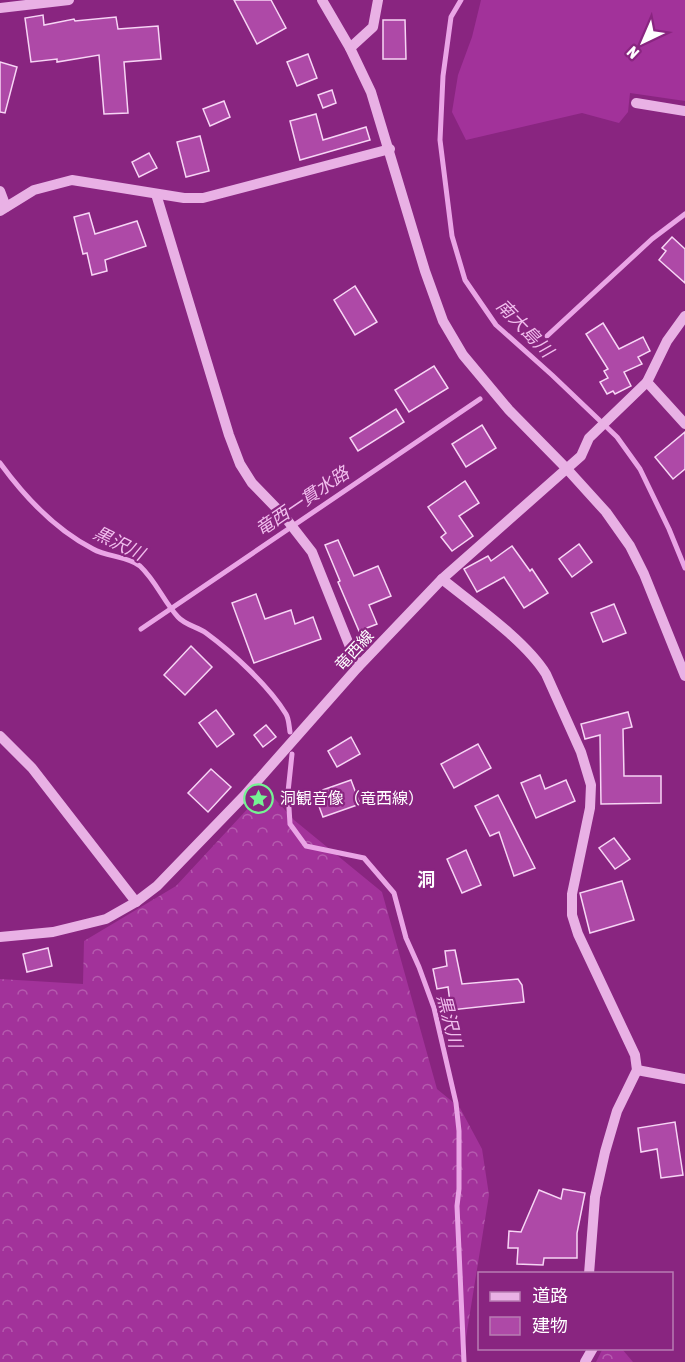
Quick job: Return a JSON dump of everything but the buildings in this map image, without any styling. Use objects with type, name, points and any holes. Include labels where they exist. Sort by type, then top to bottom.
[{"type":"street","points":[[0,8],[69,0]]},
{"type":"street","points":[[322,0],[350,48],[371,92],[425,271],[443,321],[463,355],[503,402],[606,512],[630,546],[644,574],[685,676]]},
{"type":"street","points":[[350,48],[373,27],[378,0]]},
{"type":"street","points":[[636,103],[685,111]]},
{"type":"street","points":[[0,191],[3,209],[34,190],[72,180],[184,198],[214,196],[390,149]]},
{"type":"street","points":[[156,194],[229,435],[240,464],[252,483],[284,516],[312,552],[358,667]]},
{"type":"street","name":"竜西線","points":[[0,937],[53,932],[106,919],[136,902],[156,886],[244,796],[358,667],[442,579],[581,456],[589,438],[647,382],[667,341],[685,316]]},
{"type":"street","points":[[647,382],[685,424]]},
{"type":"street","points":[[442,579],[501,627],[540,663],[581,752],[591,784],[590,808],[572,894],[572,915],[578,934],[635,1054],[637,1070],[617,1111],[604,1152],[595,1197],[589,1272]]},
{"type":"street","points":[[0,736],[32,768],[136,902]]},
{"type":"street","points":[[637,1070],[685,1079]]},
{"type":"green space","points":[[481,0],[685,0],[685,101],[630,93],[628,112],[619,123],[582,113],[466,140],[452,112],[458,75],[472,37]]},
{"type":"green space","points":[[266,789],[294,820],[382,892],[437,1089],[460,1108],[482,1149],[489,1195],[462,1362],[0,1362],[0,979],[83,984],[84,941],[176,886]]},
{"type":"green space","points":[[602,1350],[623,1350],[633,1362],[596,1362]]},
{"type":"waterway","name":"南大島川","points":[[461,0],[451,17],[443,76],[440,140],[452,236],[465,280],[496,325],[617,437],[640,469],[685,568]]},
{"type":"waterway","name":"竜西一貫水路","points":[[547,336],[652,239],[685,214]]},
{"type":"waterway","name":"竜西一貫水路","points":[[141,629],[480,399]]},
{"type":"waterway","name":"黒沢川","points":[[0,463],[30,500],[66,532],[99,552],[129,560],[140,566],[178,617],[216,641],[260,681],[286,714],[290,732]]},
{"type":"waterway","name":"黒沢川","points":[[292,754],[288,792],[290,824],[306,846],[364,858],[394,893],[406,938],[434,1008],[456,1103],[459,1131],[457,1206],[464,1362]]},
{"type":"place","name":"洞観音像（竜西線）","points":[[259,798]]},
{"type":"district","name":"洞","points":[[426,879]]}]
